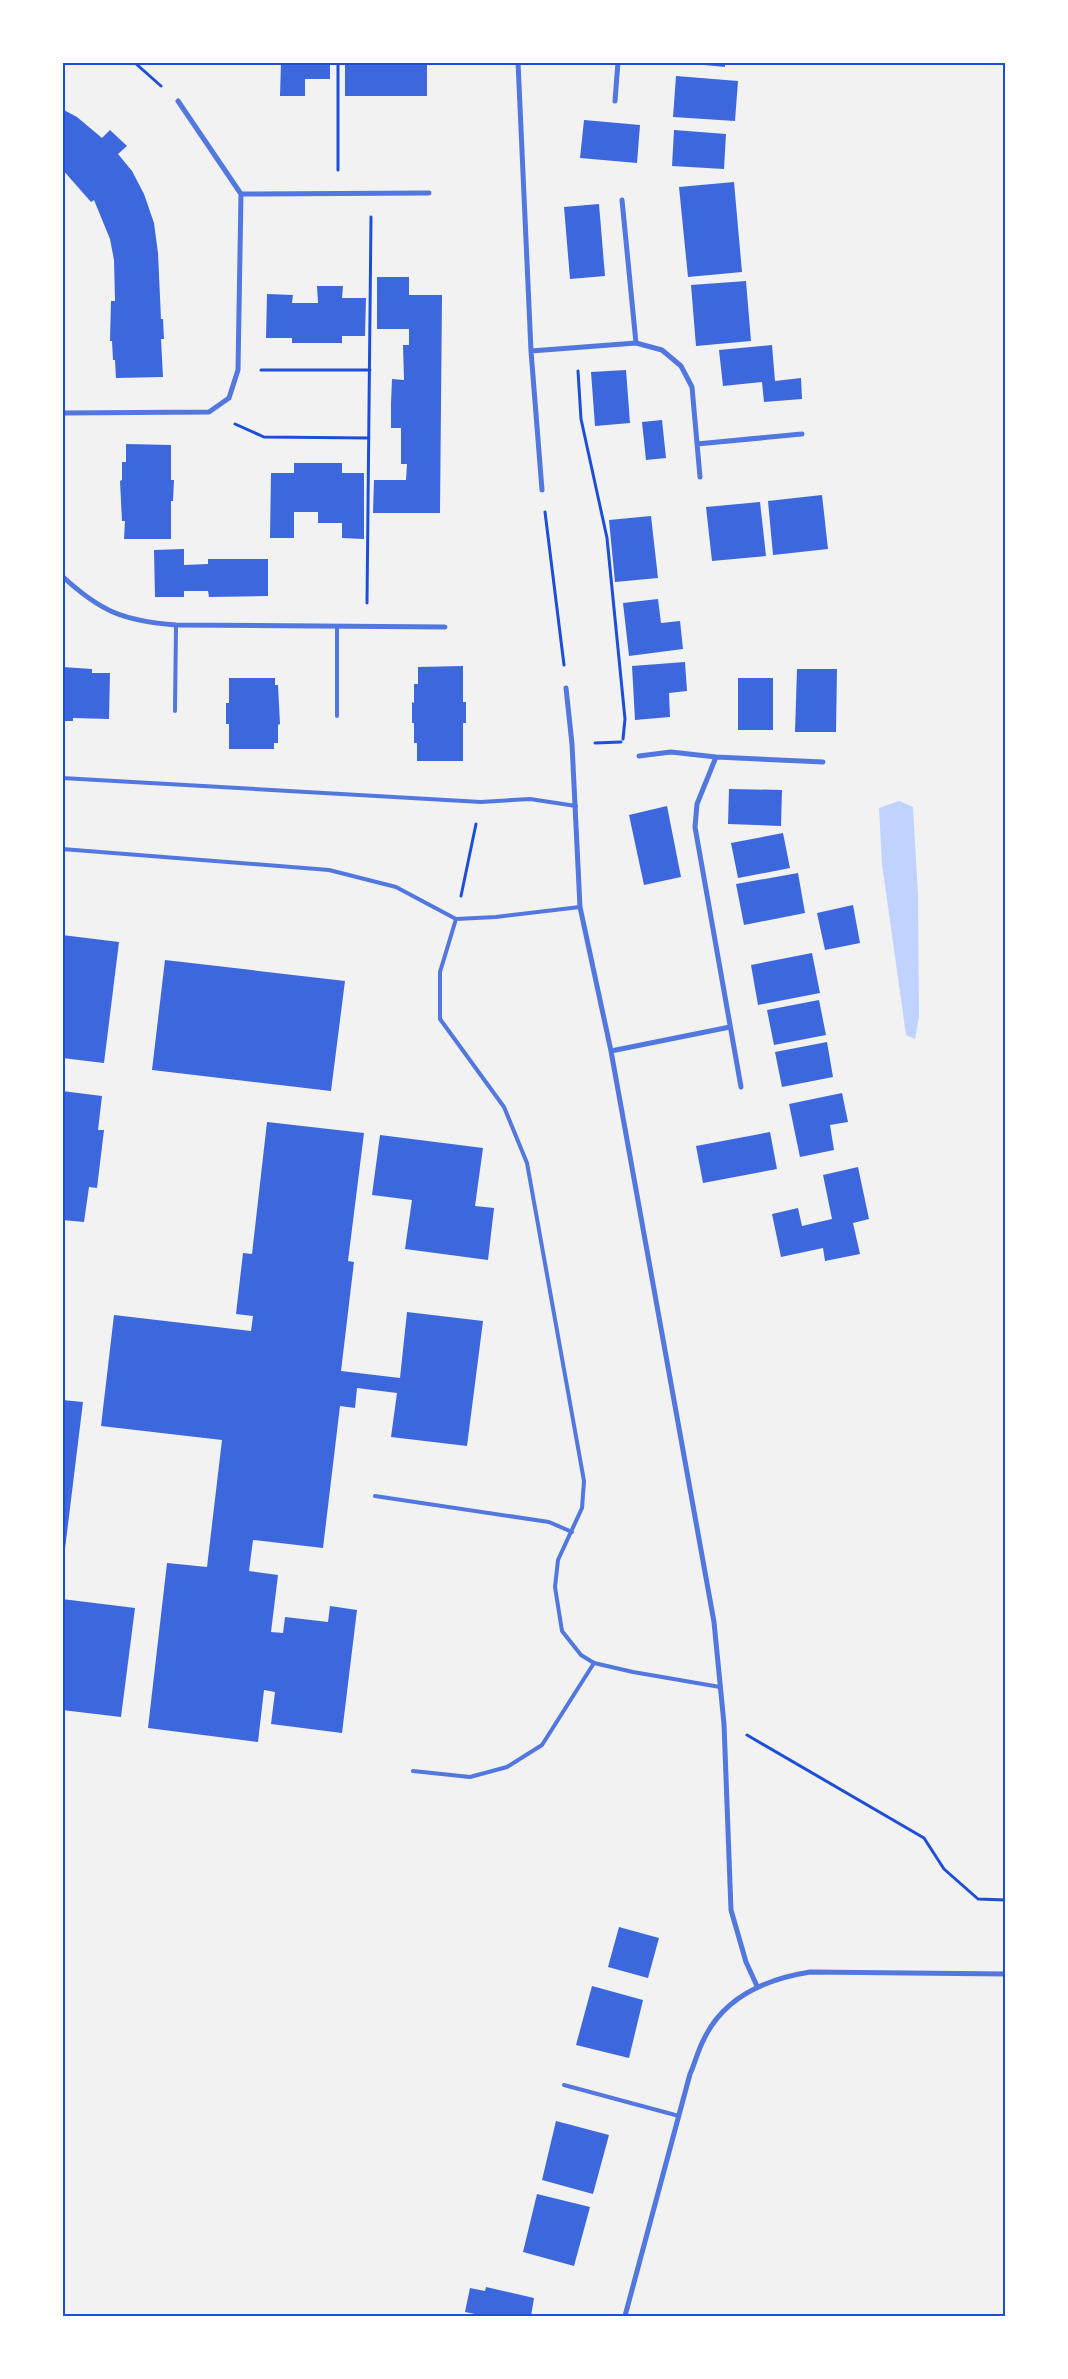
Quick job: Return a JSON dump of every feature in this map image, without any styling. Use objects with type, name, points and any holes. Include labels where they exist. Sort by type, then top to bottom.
[{"type":"street","points":[[518,62],[531,351],[542,490]]},
{"type":"street","points":[[615,101],[618,62]]},
{"type":"street","points":[[62,413],[209,412],[229,398],[238,370],[241,194],[178,101]]},
{"type":"street","points":[[241,194],[429,193]]},
{"type":"street","points":[[622,200],[636,343]]},
{"type":"street","points":[[531,351],[636,343],[662,350],[680,366],[692,387],[700,477]]},
{"type":"street","points":[[697,444],[802,434]]},
{"type":"street","points":[[62,576],[84,596],[111,612],[142,622],[176,625],[445,627]]},
{"type":"street","points":[[566,688],[576,806],[580,907],[611,1051],[674,1409],[714,1622],[724,1724],[731,1910],[746,1962],[757,1986]]},
{"type":"street","points":[[639,756],[671,752],[716,757],[823,762]]},
{"type":"street","points":[[716,757],[698,804],[695,827],[741,1087]]},
{"type":"street","points":[[611,1051],[730,1027]]},
{"type":"street","points":[[625,2316],[690,2074],[704,2037],[725,2008],[757,1986],[782,1976],[810,1972],[1006,1974]]},
{"type":"lane","points":[[175,711],[176,625]]},
{"type":"lane","points":[[337,626],[337,716]]},
{"type":"lane","points":[[62,778],[481,802],[530,799],[576,806]]},
{"type":"lane","points":[[62,850],[329,870],[396,887],[456,919],[496,917],[580,907]]},
{"type":"lane","points":[[456,919],[440,972],[440,1019],[504,1107],[527,1163],[584,1480],[582,1508],[558,1560],[555,1587],[562,1631],[581,1655],[594,1663],[633,1672],[720,1687]]},
{"type":"lane","points":[[375,1496],[549,1522],[572,1532]]},
{"type":"lane","points":[[413,1771],[470,1777],[507,1767],[542,1744],[594,1663]]},
{"type":"lane","points":[[564,2085],[679,2116]]},
{"type":"path","points":[[134,62],[178,101]]},
{"type":"path","points":[[338,62],[338,194]]},
{"type":"path","points":[[367,626],[372,193]]},
{"type":"path","points":[[577,348],[581,419],[607,538],[625,718],[623,742]]},
{"type":"path","points":[[238,370],[370,370]]},
{"type":"path","points":[[209,412],[264,437],[369,438]]},
{"type":"path","points":[[542,490],[566,688]]},
{"type":"path","points":[[572,744],[623,742],[639,756]]},
{"type":"path","points":[[456,919],[481,802]]},
{"type":"path","points":[[724,1724],[774,1750],[924,1838],[944,1869],[978,1899],[1006,1900]]},
{"type":"water","points":[[899,801],[913,807],[918,895],[919,1017],[915,1039],[906,1035],[882,864],[879,808]]},
{"type":"building","points":[[281,62],[330,62],[330,79],[305,79],[305,96],[280,96]]},
{"type":"building","points":[[345,62],[427,62],[427,96],[345,96]]},
{"type":"building","points":[[673,62],[725,62],[725,67]]},
{"type":"building","points":[[676,76],[738,81],[735,121],[673,117]]},
{"type":"building","points":[[62,109],[77,117],[102,138],[110,130],[127,146],[118,154],[132,171],[144,194],[154,223],[158,253],[161,319],[163,319],[164,339],[161,339],[163,377],[116,378],[112,341],[110,341],[111,301],[115,301],[114,260],[110,239],[94,200],[91,202],[62,169]]},
{"type":"building","points":[[584,120],[640,125],[637,163],[580,158]]},
{"type":"building","points":[[674,130],[726,134],[724,169],[672,166]]},
{"type":"building","points":[[734,182],[742,272],[688,277],[679,187]]},
{"type":"building","points":[[599,204],[605,276],[570,279],[564,207]]},
{"type":"building","points":[[377,277],[409,277],[409,295],[442,295],[440,513],[373,513],[374,480],[406,480],[407,464],[401,464],[401,428],[391,428],[391,404],[392,379],[404,380],[403,345],[409,345],[409,329],[377,329]]},
{"type":"building","points":[[746,281],[751,341],[696,346],[691,285]]},
{"type":"building","points":[[317,286],[343,286],[342,298],[366,298],[365,336],[342,336],[342,343],[292,343],[292,338],[266,338],[267,294],[293,295],[292,303],[318,303]]},
{"type":"building","points":[[772,345],[775,381],[801,378],[802,399],[764,402],[762,382],[723,386],[719,350]]},
{"type":"building","points":[[626,370],[630,423],[595,426],[591,372]]},
{"type":"building","points":[[662,420],[666,458],[646,460],[642,422]]},
{"type":"building","points":[[126,444],[171,445],[171,480],[174,480],[173,501],[171,501],[171,539],[124,539],[125,521],[122,521],[120,481],[122,480],[122,462],[126,462]]},
{"type":"building","points":[[294,463],[342,463],[342,473],[364,473],[364,539],[342,538],[342,523],[318,523],[318,512],[294,512],[294,538],[270,538],[271,473],[294,473]]},
{"type":"building","points":[[822,495],[828,549],[773,555],[768,501]]},
{"type":"building","points":[[760,502],[766,556],[712,561],[706,507]]},
{"type":"building","points":[[651,516],[658,578],[615,582],[609,520]]},
{"type":"building","points":[[184,549],[184,565],[208,564],[208,559],[268,559],[268,596],[209,597],[208,591],[184,591],[184,597],[155,597],[154,550]]},
{"type":"building","points":[[658,599],[661,623],[680,621],[683,649],[629,656],[623,603]]},
{"type":"building","points":[[685,662],[687,691],[669,693],[670,717],[635,720],[632,666]]},
{"type":"building","points":[[463,666],[463,702],[466,702],[466,723],[463,723],[463,761],[417,761],[417,743],[414,743],[414,723],[412,723],[412,702],[414,703],[414,684],[418,684],[418,667]]},
{"type":"building","points":[[62,667],[92,669],[92,673],[110,673],[109,719],[73,718],[73,721],[62,721]]},
{"type":"building","points":[[797,669],[837,669],[836,732],[795,732]]},
{"type":"building","points":[[229,678],[275,678],[275,685],[278,685],[280,724],[278,725],[278,743],[274,743],[274,749],[229,749],[229,724],[226,724],[226,703],[229,703]]},
{"type":"building","points":[[738,678],[773,678],[773,730],[738,730]]},
{"type":"building","points":[[729,789],[782,790],[781,826],[728,824]]},
{"type":"building","points":[[667,806],[681,877],[644,885],[629,815]]},
{"type":"building","points":[[783,833],[790,868],[738,878],[731,843]]},
{"type":"building","points":[[798,873],[805,913],[744,925],[736,884]]},
{"type":"building","points":[[853,905],[860,943],[825,950],[817,913]]},
{"type":"building","points":[[62,935],[119,942],[104,1063],[62,1058]]},
{"type":"building","points":[[812,953],[820,993],[758,1005],[751,965]]},
{"type":"building","points":[[165,960],[345,981],[331,1091],[152,1070]]},
{"type":"building","points":[[819,1000],[826,1035],[774,1045],[767,1010]]},
{"type":"building","points":[[827,1042],[833,1077],[782,1087],[775,1052]]},
{"type":"building","points":[[62,1091],[102,1096],[98,1130],[104,1130],[97,1188],[89,1187],[84,1222],[62,1220]]},
{"type":"building","points":[[842,1093],[848,1122],[830,1125],[834,1150],[800,1157],[789,1104]]},
{"type":"building","points":[[267,1122],[364,1133],[348,1261],[354,1262],[341,1371],[400,1378],[407,1312],[483,1321],[467,1446],[391,1437],[397,1393],[357,1388],[355,1408],[340,1406],[323,1548],[253,1540],[249,1571],[278,1575],[271,1632],[283,1633],[285,1617],[328,1622],[330,1606],[357,1610],[342,1733],[271,1724],[275,1692],[264,1690],[258,1742],[148,1728],[167,1563],[207,1567],[222,1440],[101,1426],[114,1315],[251,1331],[253,1316],[236,1314],[243,1253],[252,1254]]},
{"type":"building","points":[[770,1132],[777,1169],[703,1183],[696,1146]]},
{"type":"building","points":[[380,1135],[483,1148],[475,1206],[494,1208],[488,1260],[405,1249],[412,1200],[372,1195]]},
{"type":"building","points":[[858,1167],[869,1219],[853,1223],[860,1254],[825,1261],[823,1248],[781,1257],[772,1214],[798,1208],[802,1226],[832,1219],[823,1175]]},
{"type":"building","points":[[62,1400],[83,1402],[64,1557],[62,1557]]},
{"type":"building","points":[[62,1599],[135,1608],[121,1717],[62,1710]]},
{"type":"building","points":[[619,1927],[659,1938],[648,1978],[608,1967]]},
{"type":"building","points":[[592,1986],[643,2000],[629,2058],[576,2045]]},
{"type":"building","points":[[556,2121],[609,2135],[593,2194],[542,2180]]},
{"type":"building","points":[[537,2194],[590,2207],[574,2266],[523,2252]]},
{"type":"building","points":[[486,2287],[534,2298],[531,2316],[479,2316],[465,2312],[470,2288],[485,2291]]}]
